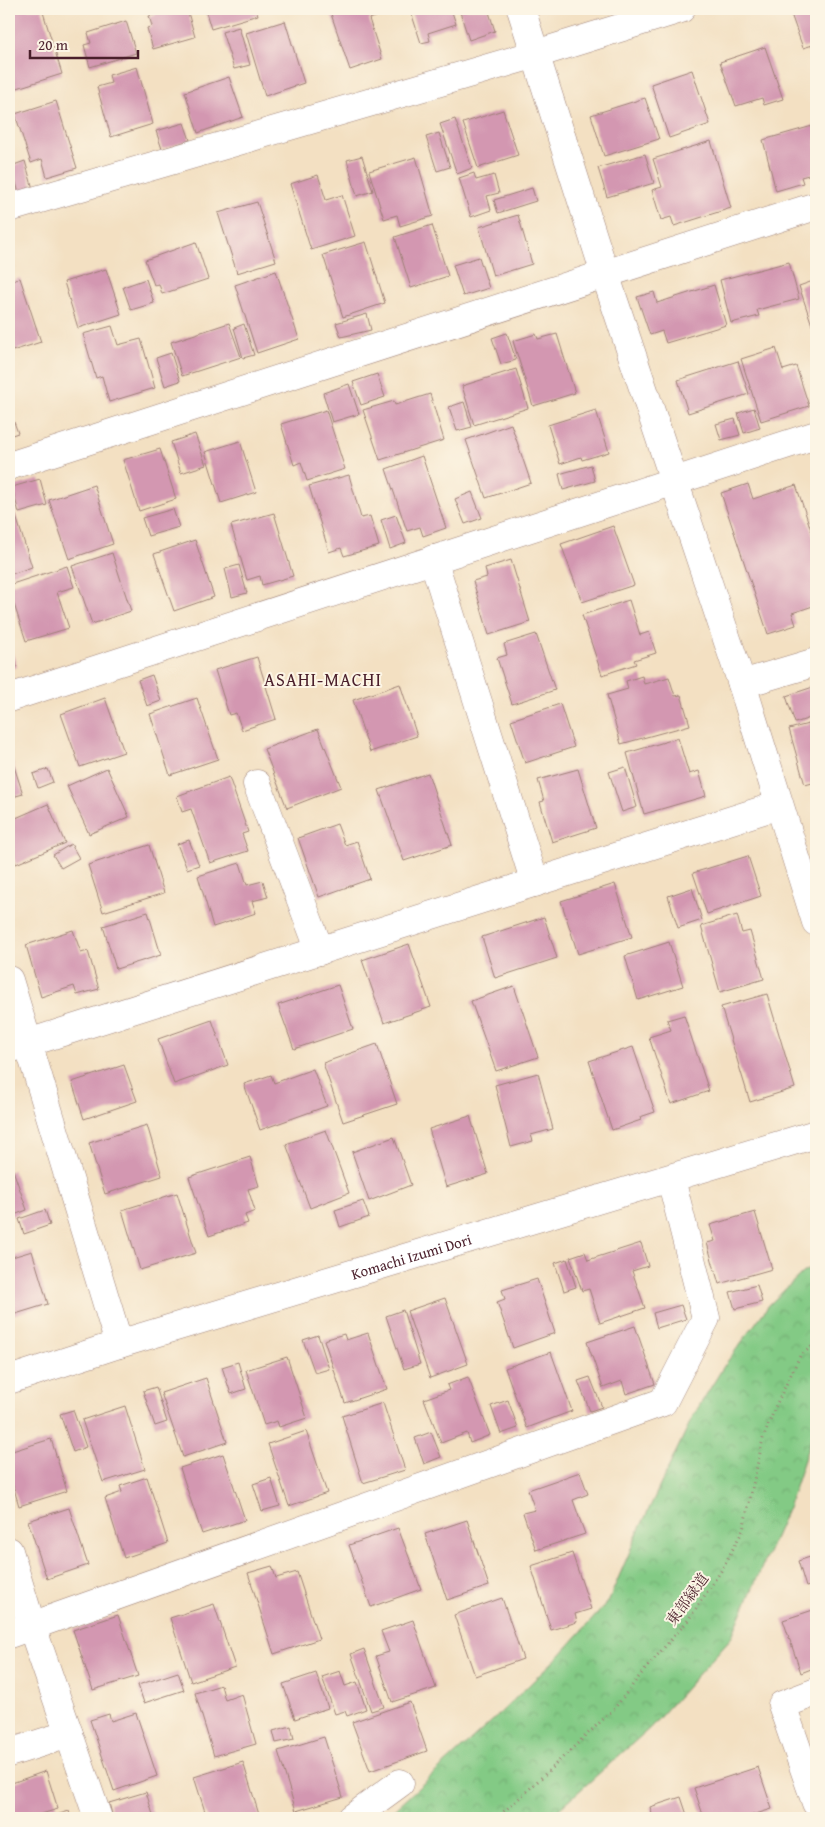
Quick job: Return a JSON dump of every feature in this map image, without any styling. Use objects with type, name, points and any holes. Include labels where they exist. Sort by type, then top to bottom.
[{"type":"street","points":[[521,9],[605,274],[742,684],[816,922]]},
{"type":"street","points":[[9,208],[536,54],[681,9]]},
{"type":"street","points":[[9,466],[816,206]]},
{"type":"street","points":[[9,698],[816,435]]},
{"type":"street","points":[[433,559],[535,883]]},
{"type":"street","points":[[742,684],[816,662]]},
{"type":"street","points":[[257,784],[320,951]]},
{"type":"street","points":[[19,1046],[779,805]]},
{"type":"street","points":[[9,980],[19,1046],[119,1344]]},
{"type":"street","name":"Komachi Izumi Dori","points":[[9,1380],[119,1344],[816,1134]]},
{"type":"street","points":[[20,1631],[663,1402],[706,1318],[671,1179]]},
{"type":"street","points":[[9,1551],[20,1631],[69,1734],[98,1818]]},
{"type":"street","points":[[816,1692],[782,1705],[816,1803]]},
{"type":"street","points":[[9,1753],[69,1734]]},
{"type":"street","points":[[352,1818],[400,1783]]},
{"type":"path","name":"東部緑道","points":[[496,1818],[614,1709],[694,1611],[720,1571],[743,1530],[763,1439],[776,1405],[800,1356],[816,1343]]},
{"type":"green space","points":[[816,1265],[816,1423],[789,1505],[731,1638],[650,1728],[549,1818],[385,1818],[492,1721],[561,1654],[608,1602],[639,1530],[693,1416],[724,1366],[769,1305],[802,1273]]},
{"type":"building","points":[[15,9],[42,9],[62,74],[11,90],[9,83],[9,11]]},
{"type":"building","points":[[175,9],[187,9],[195,37],[153,49],[147,28],[152,26],[149,16]]},
{"type":"building","points":[[205,9],[256,9],[258,15],[211,29]]},
{"type":"building","points":[[337,9],[390,9],[391,12],[369,19],[382,59],[350,70],[330,11]]},
{"type":"building","points":[[410,9],[451,9],[456,24],[428,33],[430,41],[421,43]]},
{"type":"building","points":[[459,9],[488,9],[495,31],[469,40]]},
{"type":"building","points":[[806,9],[816,9],[816,44],[803,48],[791,14]]},
{"type":"building","points":[[126,21],[136,53],[90,67],[84,45],[91,43],[88,33]]},
{"type":"building","points":[[285,21],[304,83],[265,96],[246,33]]},
{"type":"building","points":[[239,27],[250,65],[234,69],[222,32]]},
{"type":"building","points":[[765,47],[783,99],[764,105],[762,98],[736,106],[720,62]]},
{"type":"building","points":[[137,67],[153,124],[111,137],[97,87],[111,83],[109,75]]},
{"type":"building","points":[[692,70],[710,124],[669,138],[651,84]]},
{"type":"building","points":[[229,77],[243,117],[198,133],[185,92]]},
{"type":"building","points":[[645,98],[659,139],[604,156],[591,115]]},
{"type":"building","points":[[56,101],[77,168],[47,177],[42,159],[31,163],[15,114]]},
{"type":"building","points":[[503,110],[518,155],[478,168],[463,123]]},
{"type":"building","points":[[455,119],[472,168],[457,174],[440,124]]},
{"type":"building","points":[[184,123],[190,140],[162,149],[156,131]]},
{"type":"building","points":[[816,125],[816,173],[801,177],[803,183],[776,191],[763,140]]},
{"type":"building","points":[[439,133],[450,167],[437,171],[426,137]]},
{"type":"building","points":[[711,141],[731,208],[674,226],[671,217],[661,220],[652,190],[662,187],[653,159]]},
{"type":"building","points":[[645,154],[654,183],[607,197],[598,168]]},
{"type":"building","points":[[362,156],[373,191],[357,196],[347,160]]},
{"type":"building","points":[[416,157],[433,216],[400,226],[397,215],[384,219],[369,171]]},
{"type":"building","points":[[25,161],[33,189],[19,193],[11,166]]},
{"type":"building","points":[[474,173],[476,180],[494,175],[499,193],[487,196],[491,210],[471,217],[459,178]]},
{"type":"building","points":[[318,175],[326,200],[342,195],[355,236],[311,250],[290,184]]},
{"type":"building","points":[[532,188],[536,201],[498,213],[494,200]]},
{"type":"building","points":[[257,202],[276,261],[237,273],[218,213]]},
{"type":"building","points":[[518,215],[532,264],[493,276],[479,227]]},
{"type":"building","points":[[432,225],[448,276],[411,288],[395,237]]},
{"type":"building","points":[[196,242],[208,279],[162,294],[159,284],[154,285],[145,260]]},
{"type":"building","points":[[366,242],[385,303],[343,317],[323,255]]},
{"type":"building","points":[[479,257],[489,288],[463,296],[453,265]]},
{"type":"building","points":[[789,262],[799,299],[757,310],[759,316],[731,323],[720,280]]},
{"type":"building","points":[[106,269],[121,314],[78,328],[64,282]]},
{"type":"building","points":[[276,271],[299,339],[257,353],[235,285]]},
{"type":"building","points":[[20,278],[41,342],[9,352],[9,282]]},
{"type":"building","points":[[146,279],[154,303],[131,310],[123,287]]},
{"type":"building","points":[[816,280],[816,327],[813,328],[799,286]]},
{"type":"building","points":[[714,285],[726,325],[666,343],[662,331],[650,335],[637,297],[654,292],[657,303]]},
{"type":"building","points":[[367,314],[371,330],[341,337],[336,323]]},
{"type":"building","points":[[229,323],[241,357],[182,376],[171,342]]},
{"type":"building","points":[[244,324],[254,355],[243,358],[234,328]]},
{"type":"building","points":[[112,326],[118,345],[141,339],[155,388],[109,402],[102,376],[96,378],[83,334]]},
{"type":"building","points":[[507,333],[516,360],[501,364],[492,338]]},
{"type":"building","points":[[536,334],[538,339],[557,334],[575,393],[533,406],[513,341]]},
{"type":"building","points":[[776,348],[783,370],[796,366],[809,406],[761,421],[741,359]]},
{"type":"building","points":[[171,353],[180,381],[165,386],[156,358]]},
{"type":"building","points":[[738,361],[749,394],[688,413],[678,380]]},
{"type":"building","points":[[516,369],[528,408],[474,425],[462,386]]},
{"type":"building","points":[[377,374],[385,397],[361,405],[353,382]]},
{"type":"building","points":[[349,384],[359,414],[332,422],[323,393]]},
{"type":"building","points":[[430,394],[444,440],[380,460],[363,410],[394,401],[395,405]]},
{"type":"building","points":[[464,402],[472,427],[457,431],[449,407]]},
{"type":"building","points":[[754,408],[760,428],[744,433],[738,413]]},
{"type":"building","points":[[326,410],[345,469],[307,481],[301,462],[294,465],[281,424]]},
{"type":"building","points":[[596,410],[609,452],[582,460],[581,457],[560,464],[548,425]]},
{"type":"building","points":[[9,412],[18,433],[9,436]]},
{"type":"building","points":[[735,419],[740,435],[721,440],[716,424]]},
{"type":"building","points":[[511,424],[531,483],[486,498],[466,440]]},
{"type":"building","points":[[195,434],[206,465],[181,473],[171,442]]},
{"type":"building","points":[[240,441],[256,492],[221,503],[205,452]]},
{"type":"building","points":[[160,449],[176,499],[139,511],[123,460]]},
{"type":"building","points":[[422,456],[446,528],[423,536],[420,527],[407,531],[386,469]]},
{"type":"building","points":[[591,465],[595,481],[563,490],[559,474]]},
{"type":"building","points":[[349,475],[361,518],[370,516],[379,546],[344,556],[341,548],[329,552],[309,486]]},
{"type":"building","points":[[40,479],[47,505],[19,513],[12,487]]},
{"type":"building","points":[[748,484],[753,499],[796,485],[816,545],[816,605],[792,613],[796,625],[768,634],[721,493]]},
{"type":"building","points":[[94,485],[113,544],[69,559],[49,500]]},
{"type":"building","points":[[472,492],[482,518],[465,524],[455,499]]},
{"type":"building","points":[[173,509],[179,527],[148,536],[142,518]]},
{"type":"building","points":[[15,513],[32,567],[9,575],[9,515]]},
{"type":"building","points":[[274,513],[293,576],[262,585],[260,576],[247,580],[231,525]]},
{"type":"building","points":[[396,515],[406,543],[390,549],[381,520]]},
{"type":"building","points":[[613,526],[634,585],[582,602],[561,544]]},
{"type":"building","points":[[195,540],[214,597],[174,611],[154,554]]},
{"type":"building","points":[[112,553],[131,611],[92,624],[72,566]]},
{"type":"building","points":[[511,560],[530,622],[489,635],[473,581],[487,577],[485,568]]},
{"type":"building","points":[[239,565],[247,593],[232,597],[225,569]]},
{"type":"building","points":[[67,566],[74,587],[57,592],[69,628],[26,641],[9,585]]},
{"type":"building","points":[[629,600],[640,635],[649,632],[656,653],[634,660],[636,664],[602,675],[582,615]]},
{"type":"building","points":[[536,634],[555,690],[512,704],[497,658],[507,655],[504,644]]},
{"type":"building","points":[[9,642],[17,667],[9,669]]},
{"type":"building","points":[[257,657],[276,719],[242,730],[236,713],[229,715],[215,670]]},
{"type":"building","points":[[152,675],[161,701],[147,706],[138,680]]},
{"type":"building","points":[[642,676],[644,684],[669,677],[675,696],[681,695],[690,725],[621,744],[607,695],[628,689],[626,681]]},
{"type":"building","points":[[400,684],[417,736],[370,752],[353,700]]},
{"type":"building","points":[[816,686],[816,716],[795,723],[786,696]]},
{"type":"building","points":[[105,698],[124,752],[80,767],[61,714]]},
{"type":"building","points":[[197,698],[218,759],[170,775],[150,714]]},
{"type":"building","points":[[560,704],[574,747],[525,763],[511,720]]},
{"type":"building","points":[[816,722],[816,782],[805,785],[789,729]]},
{"type":"building","points":[[318,729],[341,787],[287,808],[264,749]]},
{"type":"building","points":[[678,738],[689,774],[699,771],[706,796],[644,814],[627,753]]},
{"type":"building","points":[[9,751],[23,794],[9,798]]},
{"type":"building","points":[[625,767],[637,807],[622,812],[609,772]]},
{"type":"building","points":[[107,768],[129,817],[89,834],[67,786]]},
{"type":"building","points":[[48,769],[53,782],[38,788],[33,774]]},
{"type":"building","points":[[578,769],[596,828],[552,842],[540,802],[544,801],[538,780]]},
{"type":"building","points":[[428,773],[452,845],[404,861],[379,790]]},
{"type":"building","points":[[229,777],[248,832],[242,834],[248,851],[210,863],[191,809],[182,812],[177,796]]},
{"type":"building","points":[[48,804],[65,843],[16,864],[9,847],[9,821]]},
{"type":"building","points":[[337,824],[345,845],[357,841],[370,879],[319,897],[298,838]]},
{"type":"building","points":[[189,840],[199,865],[187,869],[177,844]]},
{"type":"building","points":[[71,844],[79,858],[61,868],[53,855]]},
{"type":"building","points":[[149,845],[164,893],[103,912],[88,865]]},
{"type":"building","points":[[748,856],[761,896],[707,914],[693,873]]},
{"type":"building","points":[[240,863],[247,885],[263,881],[268,897],[252,901],[256,913],[213,927],[198,876]]},
{"type":"building","points":[[615,884],[632,937],[578,954],[561,901]]},
{"type":"building","points":[[692,888],[702,920],[678,928],[668,896]]},
{"type":"building","points":[[148,912],[161,955],[116,969],[103,926]]},
{"type":"building","points":[[737,915],[742,933],[750,931],[764,979],[720,992],[701,926]]},
{"type":"building","points":[[544,917],[557,958],[495,978],[482,937]]},
{"type":"building","points":[[73,930],[81,953],[88,951],[99,989],[77,995],[74,986],[41,997],[26,945]]},
{"type":"building","points":[[669,942],[683,986],[638,1000],[625,956]]},
{"type":"building","points":[[409,944],[431,1007],[384,1023],[362,960]]},
{"type":"building","points":[[338,985],[353,1029],[294,1049],[278,1005]]},
{"type":"building","points":[[514,986],[538,1057],[496,1071],[471,1001]]},
{"type":"building","points":[[767,994],[795,1088],[750,1102],[721,1007]]},
{"type":"building","points":[[684,1015],[709,1091],[671,1104],[649,1037],[671,1030],[667,1020]]},
{"type":"building","points":[[212,1020],[228,1065],[174,1084],[158,1039]]},
{"type":"building","points":[[377,1044],[397,1104],[343,1122],[323,1063]]},
{"type":"building","points":[[633,1047],[655,1112],[640,1117],[641,1120],[612,1130],[589,1061]]},
{"type":"building","points":[[124,1065],[137,1101],[84,1119],[72,1082]]},
{"type":"building","points":[[313,1069],[327,1106],[260,1130],[244,1084],[271,1075],[274,1083]]},
{"type":"building","points":[[538,1073],[553,1129],[531,1135],[533,1141],[511,1147],[495,1085]]},
{"type":"building","points":[[470,1116],[488,1174],[446,1187],[429,1129]]},
{"type":"building","points":[[147,1125],[162,1176],[105,1194],[89,1143]]},
{"type":"building","points":[[326,1130],[349,1193],[310,1208],[286,1144]]},
{"type":"building","points":[[394,1137],[411,1185],[369,1201],[352,1152]]},
{"type":"building","points":[[250,1157],[259,1186],[248,1189],[255,1211],[245,1215],[248,1223],[209,1236],[189,1177]]},
{"type":"building","points":[[13,1170],[27,1210],[9,1217],[9,1172]]},
{"type":"building","points":[[177,1193],[196,1253],[140,1270],[122,1210]]},
{"type":"building","points":[[363,1201],[369,1217],[340,1227],[335,1210]]},
{"type":"building","points":[[45,1210],[50,1225],[24,1234],[19,1219]]},
{"type":"building","points":[[755,1212],[772,1269],[719,1284],[707,1243],[715,1241],[710,1225]]},
{"type":"building","points":[[641,1243],[648,1266],[632,1271],[645,1308],[600,1323],[589,1289],[582,1291],[570,1257],[585,1252],[588,1260]]},
{"type":"building","points":[[32,1251],[48,1304],[9,1316],[9,1258]]},
{"type":"building","points":[[567,1259],[576,1287],[564,1291],[555,1263]]},
{"type":"building","points":[[537,1279],[555,1333],[513,1348],[497,1302],[505,1299],[502,1290]]},
{"type":"building","points":[[757,1285],[762,1302],[735,1309],[730,1292]]},
{"type":"building","points":[[445,1298],[468,1364],[430,1378],[407,1311]]},
{"type":"building","points":[[681,1305],[686,1319],[657,1328],[653,1313]]},
{"type":"building","points":[[403,1310],[420,1364],[404,1369],[386,1316]]},
{"type":"building","points":[[635,1326],[655,1384],[626,1394],[622,1381],[603,1388],[587,1342]]},
{"type":"building","points":[[368,1333],[387,1389],[345,1403],[324,1340],[344,1334],[346,1340]]},
{"type":"building","points":[[318,1335],[329,1369],[315,1373],[303,1340]]},
{"type":"building","points":[[551,1352],[572,1411],[527,1428],[505,1368]]},
{"type":"building","points":[[287,1357],[307,1418],[279,1427],[277,1421],[264,1425],[246,1370]]},
{"type":"building","points":[[238,1362],[246,1389],[231,1394],[222,1367]]},
{"type":"building","points":[[468,1377],[490,1435],[470,1443],[467,1433],[441,1443],[424,1399],[449,1390],[447,1385]]},
{"type":"building","points":[[590,1377],[602,1407],[590,1411],[578,1381]]},
{"type":"building","points":[[206,1378],[227,1442],[183,1457],[161,1393]]},
{"type":"building","points":[[156,1387],[167,1422],[155,1426],[143,1391]]},
{"type":"building","points":[[508,1400],[518,1428],[501,1434],[491,1406]]},
{"type":"building","points":[[383,1403],[405,1470],[363,1483],[342,1416]]},
{"type":"building","points":[[125,1406],[145,1469],[103,1482],[82,1420]]},
{"type":"building","points":[[73,1410],[86,1447],[73,1452],[60,1414]]},
{"type":"building","points":[[306,1431],[327,1493],[289,1506],[268,1444]]},
{"type":"building","points":[[431,1432],[441,1457],[424,1464],[415,1438]]},
{"type":"building","points":[[51,1439],[67,1491],[19,1506],[9,1472],[9,1452]]},
{"type":"building","points":[[223,1454],[245,1520],[202,1534],[180,1468]]},
{"type":"building","points":[[580,1472],[588,1494],[573,1500],[585,1534],[536,1550],[523,1513],[535,1510],[528,1490]]},
{"type":"building","points":[[147,1477],[168,1543],[124,1558],[105,1498],[122,1492],[120,1486]]},
{"type":"building","points":[[271,1478],[280,1506],[262,1511],[253,1484]]},
{"type":"building","points":[[69,1508],[88,1565],[47,1579],[28,1521]]},
{"type":"building","points":[[467,1520],[489,1586],[447,1600],[425,1534]]},
{"type":"building","points":[[398,1528],[421,1589],[371,1607],[349,1545]]},
{"type":"building","points":[[572,1553],[591,1609],[575,1614],[577,1622],[551,1630],[531,1566]]},
{"type":"building","points":[[816,1555],[816,1584],[806,1587],[798,1561]]},
{"type":"building","points":[[272,1566],[276,1578],[297,1572],[319,1639],[274,1654],[248,1573]]},
{"type":"building","points":[[502,1598],[523,1659],[475,1676],[454,1615]]},
{"type":"building","points":[[214,1604],[235,1667],[191,1682],[170,1618]]},
{"type":"building","points":[[816,1609],[816,1667],[801,1673],[783,1620]]},
{"type":"building","points":[[118,1615],[138,1676],[93,1690],[73,1630]]},
{"type":"building","points":[[413,1620],[436,1688],[392,1702],[376,1656],[389,1652],[381,1631]]},
{"type":"building","points":[[364,1649],[384,1707],[371,1711],[351,1654]]},
{"type":"building","points":[[340,1671],[345,1686],[357,1682],[366,1709],[347,1716],[345,1711],[335,1714],[322,1677]]},
{"type":"building","points":[[178,1672],[184,1690],[144,1703],[138,1685]]},
{"type":"building","points":[[316,1673],[328,1708],[295,1719],[283,1684]]},
{"type":"building","points":[[221,1685],[225,1700],[242,1694],[256,1744],[214,1756],[195,1693]]},
{"type":"building","points":[[410,1702],[427,1751],[370,1771],[352,1722]]},
{"type":"building","points":[[136,1713],[157,1776],[114,1791],[90,1720],[109,1714],[111,1721]]},
{"type":"building","points":[[291,1726],[294,1739],[276,1743],[273,1731]]},
{"type":"building","points":[[324,1737],[343,1797],[296,1811],[278,1751]]},
{"type":"building","points":[[243,1762],[260,1818],[207,1818],[194,1777]]},
{"type":"building","points":[[758,1767],[772,1809],[743,1818],[704,1818],[694,1788]]},
{"type":"building","points":[[46,1771],[58,1809],[28,1818],[9,1818],[9,1784]]},
{"type":"building","points":[[146,1792],[154,1818],[113,1818],[109,1803]]},
{"type":"building","points":[[681,1797],[688,1818],[640,1818],[652,1814],[650,1807]]},
{"type":"building","points":[[69,1811],[71,1818],[47,1818]]},
{"type":"district","name":"ASAHI-MACHI","points":[[323,679]]}]
